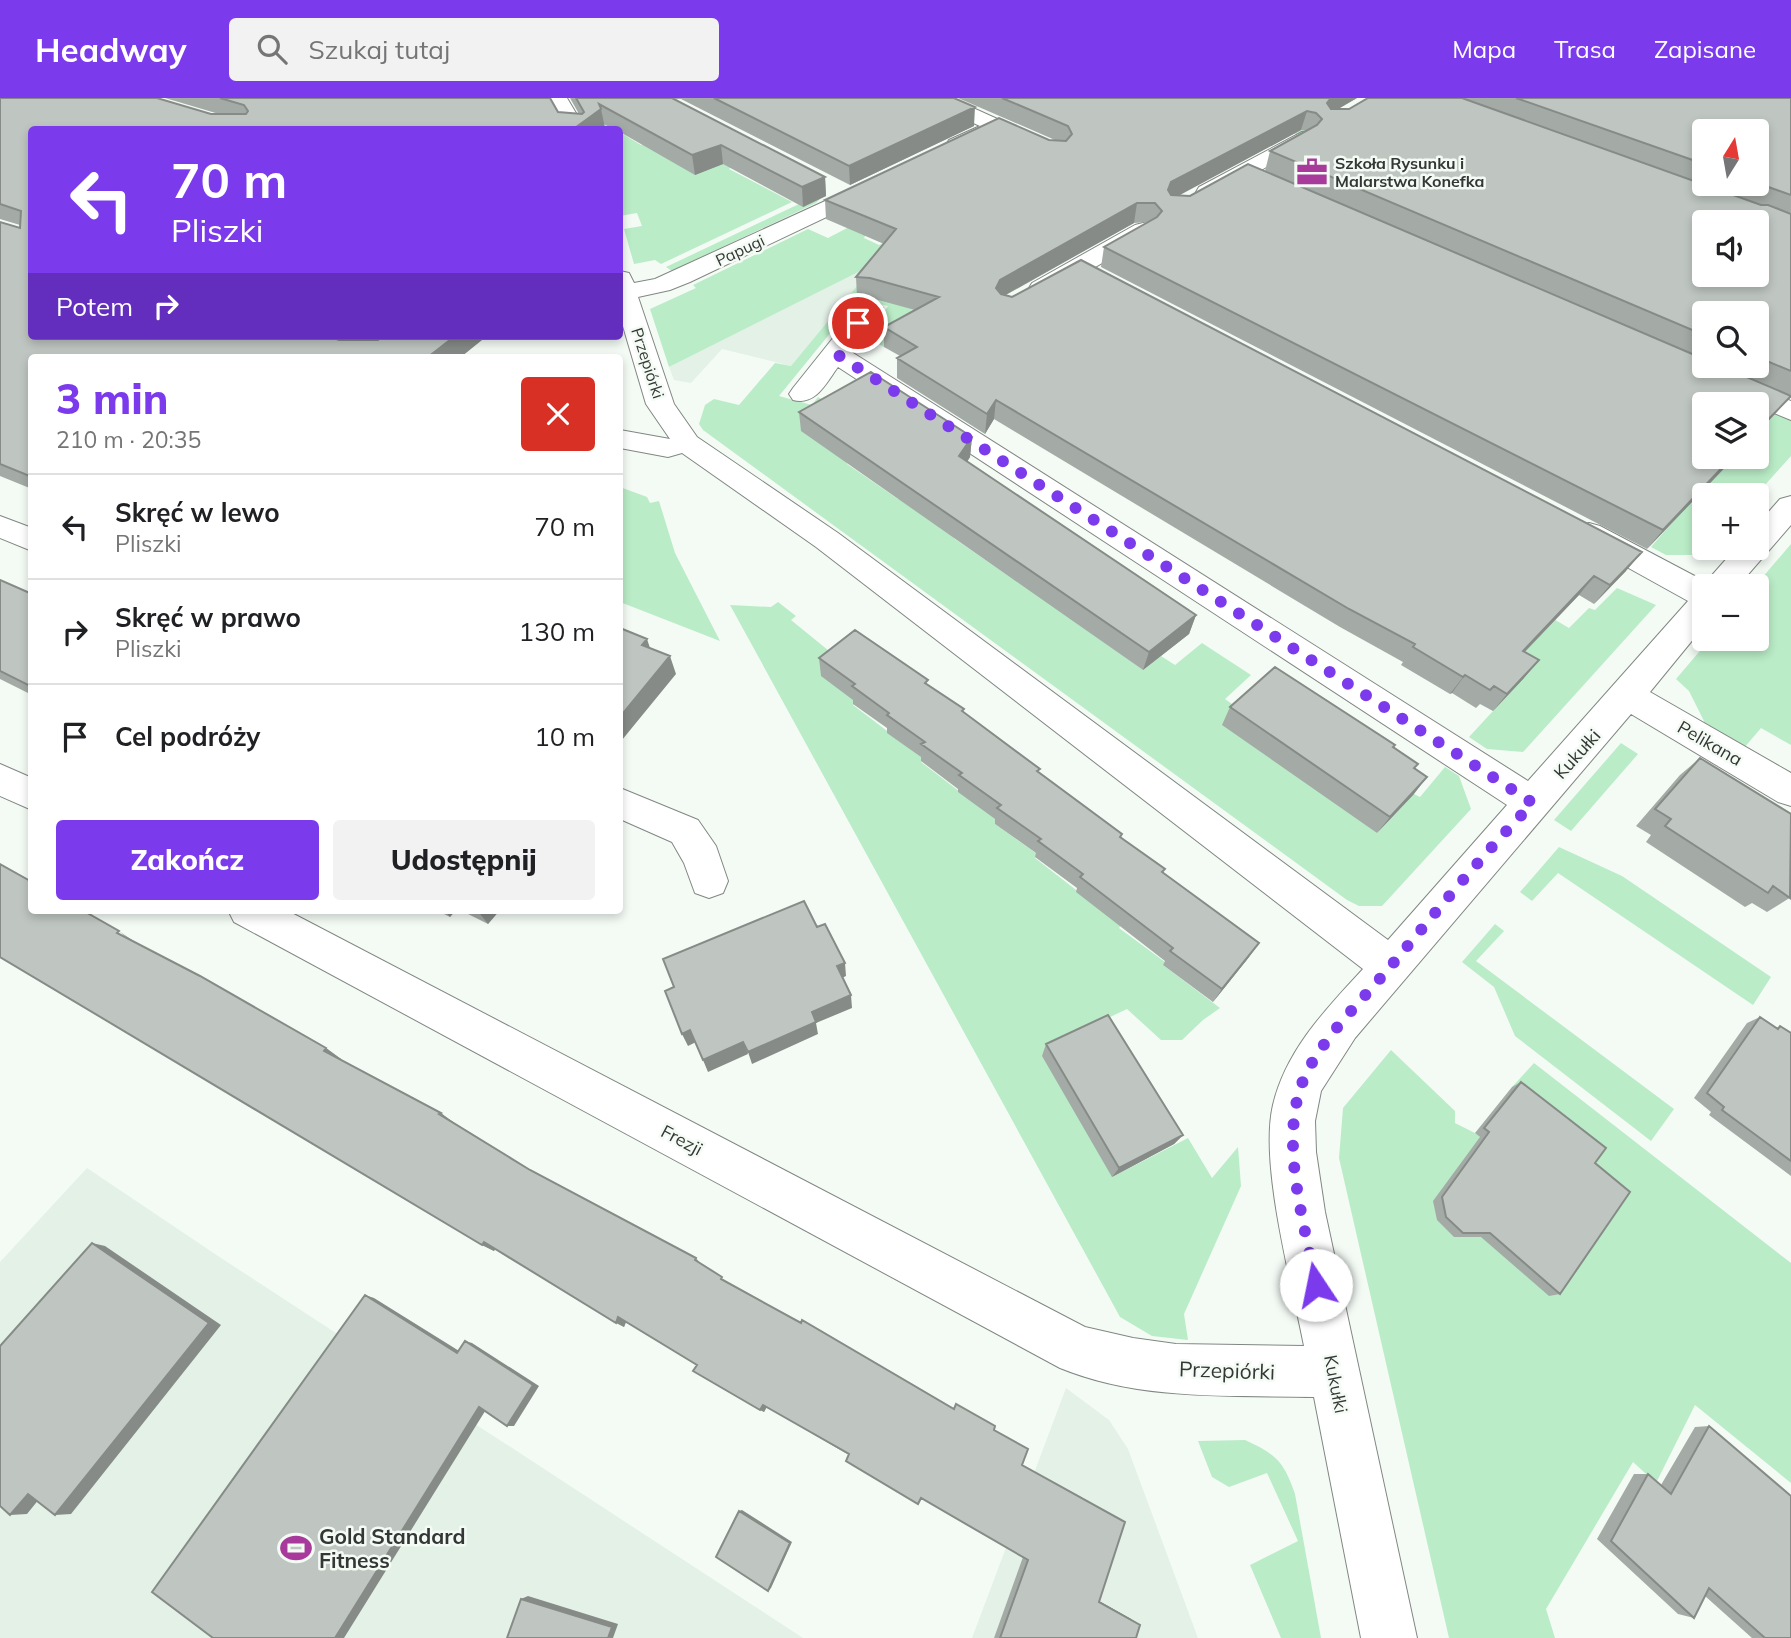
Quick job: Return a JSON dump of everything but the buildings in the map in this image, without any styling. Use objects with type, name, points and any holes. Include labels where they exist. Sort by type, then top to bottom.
[{"type":"street","points":[[557,98],[574,126]]},
{"type":"street","points":[[934,98],[1021,136]]},
{"type":"street","points":[[936,156],[997,126]]},
{"type":"street","points":[[1186,203],[1303,138]]},
{"type":"street","points":[[1241,172],[1272,186]]},
{"type":"street","name":"Papugi","points":[[623,285],[670,282],[888,179]]},
{"type":"street","points":[[831,186],[851,197]]},
{"type":"street","points":[[1020,300],[1143,230]]},
{"type":"street","points":[[1077,267],[1102,280]]},
{"type":"street","name":"Przepiórki","points":[[623,288],[660,404],[687,443]]},
{"type":"street","points":[[803,394],[870,308]]},
{"type":"street","points":[[835,353],[1533,803]]},
{"type":"street","points":[[1716,379],[1791,411]]},
{"type":"street","points":[[627,441],[668,448],[687,443],[838,549],[1391,966]]},
{"type":"street","points":[[1769,531],[1791,506]]},
{"type":"street","points":[[1570,523],[1692,589]]},
{"type":"street","points":[[0,526],[28,539]]},
{"type":"street","points":[[1731,574],[1743,560]]},
{"type":"street","name":"Kukułki","points":[[1389,1638],[1302,1212],[1294,1154],[1294,1119],[1298,1094],[1312,1063],[1391,966],[1628,696],[1692,619]]},
{"type":"street","name":"Pelikana","points":[[1628,696],[1791,791]]},
{"type":"street","points":[[0,779],[28,793]]},
{"type":"street","points":[[623,804],[685,831],[702,858],[709,881]]},
{"type":"street","name":"Frezji","points":[[256,914],[1077,1350],[1121,1360]]},
{"type":"street","name":"Przepiórki","points":[[1121,1360],[1213,1372],[1334,1372]]},
{"type":"shaded area","points":[[878,261],[791,366],[722,349],[691,383],[674,380],[669,367]]},
{"type":"shaded area","points":[[87,1168],[803,1638],[0,1638],[0,1262]]},
{"type":"shaded area","points":[[1066,1388],[1109,1420],[1128,1449],[1198,1638],[972,1638]]},
{"type":"green space","points":[[640,98],[623,129],[623,126],[589,126]]},
{"type":"green space","points":[[1294,98],[1692,218],[1692,287],[1757,287],[1757,301],[1726,301],[1293,133],[1163,184],[1183,193],[1164,203],[1692,451],[1692,469],[1769,469],[1769,420],[1776,413],[1791,420],[1791,456],[1767,483],[1692,483],[1692,555],[1666,555],[1651,547],[1682,511],[1139,218],[997,293],[1569,628],[1589,608],[1595,610],[1617,588],[1656,605],[1523,752],[1487,749],[1469,737],[1493,711],[909,333],[884,347],[866,337],[888,306],[858,299],[779,396],[812,405],[818,397],[840,410],[847,464],[898,499],[916,489],[955,539],[1013,579],[1031,567],[1078,624],[1143,670],[1161,656],[1175,665],[1202,643],[1251,675],[1225,699],[1377,833],[1414,794],[1420,797],[1445,767],[1459,776],[1471,809],[1382,906],[1359,906],[1347,900],[703,430],[699,424],[705,405],[714,399],[739,405],[775,363],[791,366],[876,263],[669,367],[650,309],[808,229],[828,238],[851,226],[866,234],[864,238],[879,245],[902,233]]},
{"type":"green space","points":[[623,134],[641,145],[645,143],[708,170],[720,161],[732,167],[729,169],[792,202],[661,264],[655,260],[634,264],[624,229],[642,226],[637,213],[623,215]]},
{"type":"green space","points":[[818,195],[820,199],[816,203],[672,271],[666,267]]},
{"type":"green space","points":[[623,488],[647,497],[650,503],[659,501],[675,553],[720,641],[623,603]]},
{"type":"green space","points":[[1791,544],[1791,745],[1761,728],[1744,748],[1702,724],[1704,721],[1689,691],[1676,679],[1700,651],[1769,651],[1769,574],[1765,574]]},
{"type":"green space","points":[[778,602],[796,616],[791,620],[834,655],[856,702],[853,705],[924,759],[921,762],[998,821],[995,824],[1037,854],[1035,858],[1121,925],[1119,928],[1165,962],[1163,965],[1220,1008],[1182,1040],[1161,1040],[1127,1009],[1110,1017],[1099,1028],[1112,1177],[1188,1138],[1212,1178],[1238,1147],[1241,1186],[1184,1314],[1188,1340],[1152,1336],[1120,1317],[730,605],[771,607]]},
{"type":"green space","points":[[1621,743],[1638,754],[1571,831],[1554,820]]},
{"type":"green space","points":[[1559,847],[1622,876],[1771,977],[1753,1005],[1558,873],[1532,901],[1520,892]]},
{"type":"green space","points":[[1495,924],[1504,931],[1476,961],[1674,1109],[1651,1141],[1515,1036],[1494,987],[1462,962]]},
{"type":"green space","points":[[1391,1050],[1455,1111],[1455,1123],[1475,1133],[1498,1151],[1583,1168],[1595,1153],[1512,1087],[1534,1063],[1791,1263],[1791,1483],[1695,1405],[1656,1483],[1633,1462],[1546,1609],[1555,1638],[1449,1638],[1339,1158],[1343,1108]]},
{"type":"green space","points":[[1245,1440],[1278,1460],[1291,1483],[1321,1638],[1281,1638],[1250,1565],[1298,1541],[1267,1473],[1229,1487],[1212,1477],[1198,1441]]},
{"type":"place","name":"Szkoła Rysunku i Malarstwa Konefka","points":[[1312,172]]},
{"type":"place","name":"Gold Standard Fitness","points":[[296,1548]]},
{"type":"route","points":[[858,323],[835,353],[1533,803],[1331,1038],[1312,1063],[1298,1094],[1294,1119],[1294,1154],[1316,1285]]}]
